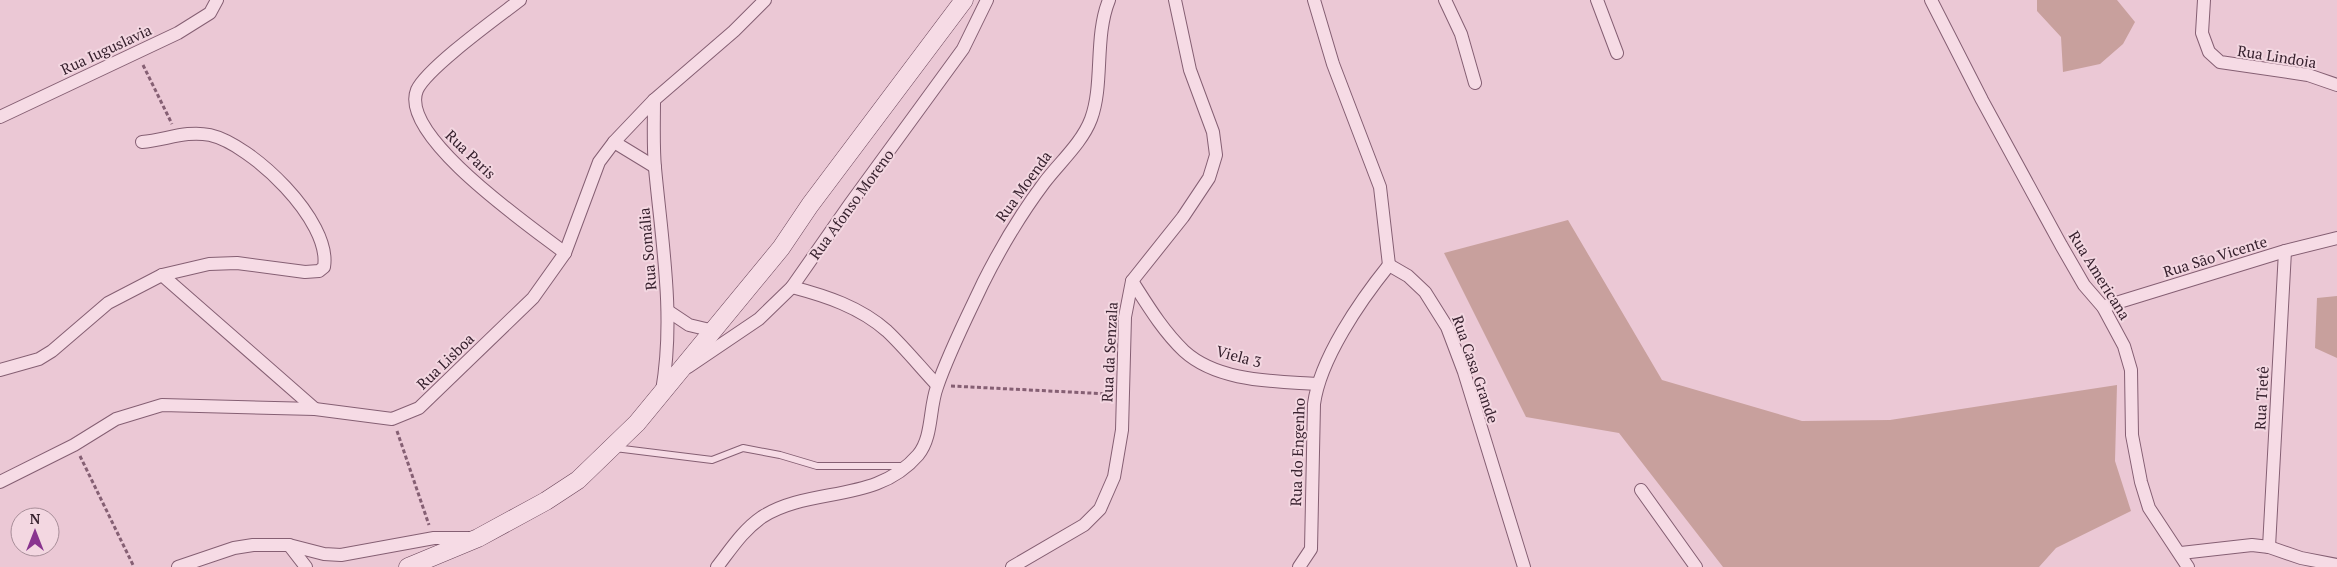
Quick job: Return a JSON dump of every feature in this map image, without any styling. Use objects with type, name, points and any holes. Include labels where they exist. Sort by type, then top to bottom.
[{"type":"main road","name":"Rua Afonso Moreno","points":[[408,567],[478,538],[546,501],[578,480],[612,447],[662,394],[781,248],[810,205],[964,0]]},
{"type":"street","name":"Rua Iuguslavia","points":[[0,117],[138,53],[203,18],[210,13],[217,0]]},
{"type":"street","name":"Rua Paris","points":[[520,0],[463,45],[426,78],[417,91],[416,108],[433,142],[474,182],[565,253]]},
{"type":"street","name":"Rua Lisboa","points":[[0,482],[74,445],[116,419],[162,405],[315,409],[392,419],[419,408],[533,298],[565,253],[598,162],[614,142],[654,100],[734,31],[765,0]]},
{"type":"street","name":"Rua Afonso Moreno","points":[[678,374],[759,319],[792,288],[963,49],[987,0]]},
{"type":"street","name":"Rua Moenda","points":[[717,567],[747,528],[764,516],[802,501],[856,491],[886,480],[918,455],[926,440],[938,385],[983,284],[1018,218],[1082,136],[1091,119],[1101,32],[1108,0]]},
{"type":"street","name":"Rua da Senzala","points":[[1012,567],[1084,525],[1100,509],[1114,478],[1122,430],[1125,317],[1132,281],[1183,217],[1208,178],[1216,155],[1213,132],[1190,70],[1175,0]]},
{"type":"street","points":[[1314,0],[1333,64],[1380,187],[1388,265]]},
{"type":"street","points":[[1445,0],[1461,34],[1475,83]]},
{"type":"street","points":[[1598,0],[1617,53]]},
{"type":"street","name":"Rua Americana","points":[[1931,0],[2061,245],[2084,285],[2103,307],[2124,346],[2131,370],[2132,435],[2139,474],[2149,508],[2181,553],[2188,567]]},
{"type":"street","name":"Rua Lindoia","points":[[2204,0],[2202,33],[2209,52],[2220,62],[2308,75],[2337,85]]},
{"type":"street","name":"Rua Somália","points":[[654,100],[654,167],[662,220],[668,311],[667,362],[662,394]]},
{"type":"street","points":[[0,370],[39,359],[52,351],[108,303],[162,275],[190,267],[237,263],[313,272],[322,269],[325,263],[315,228],[299,202],[283,184],[224,139],[208,134],[177,134],[156,141],[142,142]]},
{"type":"street","points":[[614,142],[654,167]]},
{"type":"street","name":"Rua São Vicente","points":[[2103,307],[2285,251],[2337,238]]},
{"type":"street","name":"Rua Tietê","points":[[2269,547],[2285,251]]},
{"type":"street","name":"Rua do Engenho","points":[[1299,567],[1311,549],[1316,384],[1366,293],[1388,265]]},
{"type":"street","name":"Rua Casa Grande","points":[[1388,265],[1408,276],[1425,292],[1447,327],[1464,372],[1524,567]]},
{"type":"street","points":[[162,275],[315,409]]},
{"type":"street","name":"Viela 3","points":[[1132,281],[1170,337],[1186,353],[1207,365],[1237,375],[1264,380],[1316,384]]},
{"type":"street","points":[[792,288],[820,295],[860,312],[886,330],[938,385]]},
{"type":"street","points":[[668,311],[689,325],[714,331]]},
{"type":"street","points":[[1641,490],[1696,567]]},
{"type":"street","name":"Rua Afonso Moreno","points":[[178,567],[234,548],[260,544],[289,545],[340,556],[434,538],[478,538]]},
{"type":"street","points":[[289,545],[306,567]]},
{"type":"street","points":[[2181,553],[2236,546],[2269,547],[2302,558],[2337,565]]},
{"type":"lane","points":[[612,447],[712,460],[743,448],[780,455],[817,466],[906,466]]},
{"type":"path","points":[[138,53],[177,134]]},
{"type":"path","points":[[938,385],[1122,395]]},
{"type":"path","points":[[392,419],[434,538]]},
{"type":"path","points":[[74,445],[134,567]]},
{"type":"shaded area","points":[[2037,0],[2117,0],[2135,22],[2123,44],[2100,64],[2063,72],[2061,37],[2037,11]]},
{"type":"shaded area","points":[[1568,220],[1662,380],[1802,421],[1890,420],[2117,385],[2115,461],[2131,511],[2056,548],[2039,567],[1723,567],[1619,433],[1526,417],[1444,253]]},
{"type":"shaded area","points":[[2337,296],[2337,358],[2315,348],[2317,298]]}]
